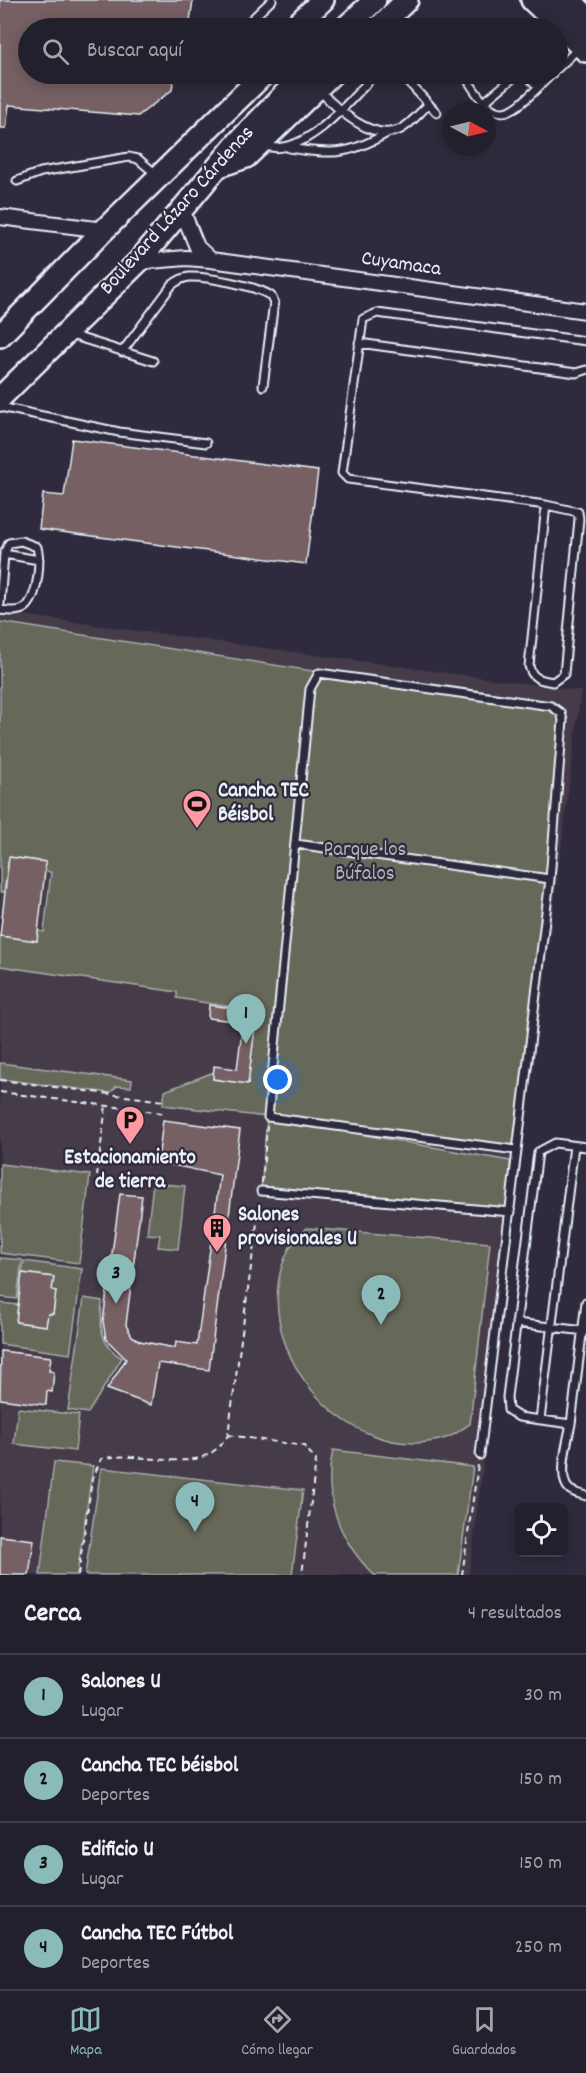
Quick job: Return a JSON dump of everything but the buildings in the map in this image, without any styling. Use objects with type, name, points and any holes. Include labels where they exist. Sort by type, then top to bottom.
[{"type":"main road","points":[[311,18],[322,0]]},
{"type":"main road","points":[[317,18],[339,0]]},
{"type":"main road","points":[[356,18],[375,0]]},
{"type":"main road","points":[[388,18],[407,0]]},
{"type":"main road","points":[[532,0],[549,18]]},
{"type":"main road","points":[[556,0],[585,42]]},
{"type":"main road","points":[[570,0],[586,16]]},
{"type":"main road","points":[[568,34],[585,42]]},
{"type":"main road","points":[[226,111],[244,84]]},
{"type":"main road","name":"Boulevard Lázaro Cárdenas","points":[[0,336],[158,176],[254,84]]},
{"type":"main road","name":"Boulevard Lázaro Cárdenas","points":[[0,398],[138,262],[219,166],[311,84]]},
{"type":"main road","points":[[219,166],[246,157],[313,84]]},
{"type":"street","points":[[182,210],[197,247],[211,260]]},
{"type":"street","points":[[0,217],[104,230]]},
{"type":"street","name":"Cuyamaca","points":[[138,262],[178,258],[211,260],[586,311]]},
{"type":"lane","points":[[252,18],[272,0]]},
{"type":"lane","points":[[568,59],[585,42]]},
{"type":"lane","points":[[322,84],[339,111],[367,127],[389,132]]},
{"type":"lane","points":[[289,148],[309,136],[339,111],[365,84]]},
{"type":"lane","points":[[410,84],[437,113]]},
{"type":"lane","points":[[471,84],[482,102]]},
{"type":"lane","points":[[484,102],[506,84]]},
{"type":"lane","points":[[535,84],[538,87]]},
{"type":"lane","points":[[496,111],[514,110],[541,84]]},
{"type":"lane","points":[[259,144],[274,150],[289,148],[328,154],[344,152],[361,147],[389,132],[400,130],[429,104]]},
{"type":"lane","points":[[17,181],[41,172],[129,157],[138,159],[158,176]]},
{"type":"lane","points":[[122,352],[172,285],[180,280],[188,277],[213,280],[258,290],[271,296],[274,302],[263,386]]},
{"type":"lane","points":[[546,505],[529,666],[531,674],[538,680],[553,682],[564,674],[578,512],[570,508],[348,479],[342,473],[341,466],[363,319],[377,313],[586,340]]},
{"type":"lane","points":[[65,333],[153,362]]},
{"type":"lane","points":[[359,343],[576,373],[586,370]]},
{"type":"lane","points":[[0,407],[119,432],[206,443]]},
{"type":"lane","points":[[0,604],[4,554],[9,543],[21,541],[37,547],[39,560],[34,594],[28,605],[21,610],[0,610]]},
{"type":"lane","points":[[4,554],[39,560]]},
{"type":"lane","points":[[480,1455],[550,879],[564,726],[561,713],[551,706],[324,673],[315,676],[310,689],[268,1117],[516,1150]]},
{"type":"lane","points":[[296,844],[550,879]]},
{"type":"lane","points":[[570,1424],[519,1417],[508,1410],[516,1323],[538,1152],[555,1143],[586,1147]]},
{"type":"lane","points":[[540,1420],[574,1146]]},
{"type":"lane","points":[[261,1191],[511,1212]]},
{"type":"lane","points":[[586,1302],[584,1331],[563,1474],[564,1483],[570,1490],[586,1496]]},
{"type":"lane","points":[[516,1323],[584,1331]]},
{"type":"path","points":[[0,1080],[164,1101]]},
{"type":"path","points":[[0,1092],[163,1113]]},
{"type":"path","points":[[97,1176],[106,1105]]},
{"type":"path","points":[[78,1575],[92,1480],[101,1459],[126,1456],[190,1461],[214,1451],[228,1435],[261,1191],[268,1117]]},
{"type":"path","points":[[228,1435],[304,1446],[316,1460],[302,1575]]},
{"type":"path","points":[[462,1575],[480,1455]]},
{"type":"shaded area","points":[[0,612],[581,691],[469,1575],[0,1575]]},
{"type":"green space","name":"Parque los Búfalos","points":[[0,622],[556,709],[564,726],[516,1150],[287,1121],[510,1161],[511,1212],[261,1191],[267,1117],[163,1105],[165,1091],[214,1072],[213,1079],[248,1084],[257,1011],[177,998],[177,992],[0,966],[0,936],[37,941],[38,931],[44,932],[51,872],[45,871],[46,862],[9,857],[4,892],[0,892]]},
{"type":"green space","points":[[0,1063],[132,1080],[131,1087],[117,1086],[110,1093],[0,1079]]},
{"type":"green space","points":[[0,1164],[90,1175],[79,1263],[0,1253]]},
{"type":"green space","points":[[153,1183],[185,1186],[178,1249],[158,1247],[160,1235],[147,1234]]},
{"type":"green space","points":[[307,1228],[490,1243],[470,1424],[446,1438],[408,1443],[372,1435],[340,1417],[312,1390],[291,1358],[280,1322],[278,1285],[289,1249]]},
{"type":"green space","points":[[0,1258],[22,1260],[17,1299],[0,1297]]},
{"type":"green space","points":[[24,1261],[82,1269],[70,1354],[0,1344],[0,1303],[18,1305],[16,1322],[46,1326],[48,1314],[53,1314],[56,1291],[52,1290],[53,1277],[22,1273]]},
{"type":"green space","points":[[84,1298],[102,1301],[101,1327],[105,1341],[114,1353],[122,1358],[88,1413],[68,1410]]},
{"type":"green space","points":[[18,1408],[79,1415],[75,1451],[14,1444]]},
{"type":"green space","points":[[333,1450],[473,1467],[458,1575],[374,1575],[352,1548],[337,1518],[330,1485]]},
{"type":"green space","points":[[54,1462],[93,1466],[77,1575],[40,1575]]},
{"type":"green space","points":[[101,1468],[303,1490],[292,1575],[85,1575]]},
{"type":"place","name":"Cancha TEC Béisbol","points":[[197,830]]},
{"type":"place","name":"Salones U","points":[[246,1044]]},
{"type":"place","name":"Estacionamiento de tierra","points":[[130,1146]]},
{"type":"place","name":"Salones provisionales U","points":[[217,1254]]},
{"type":"place","name":"Edificio U","points":[[116,1304]]},
{"type":"place","name":"Cancha TEC béisbol","points":[[381,1325]]},
{"type":"place","name":"Cancha TEC Fútbol","points":[[195,1532]]}]
